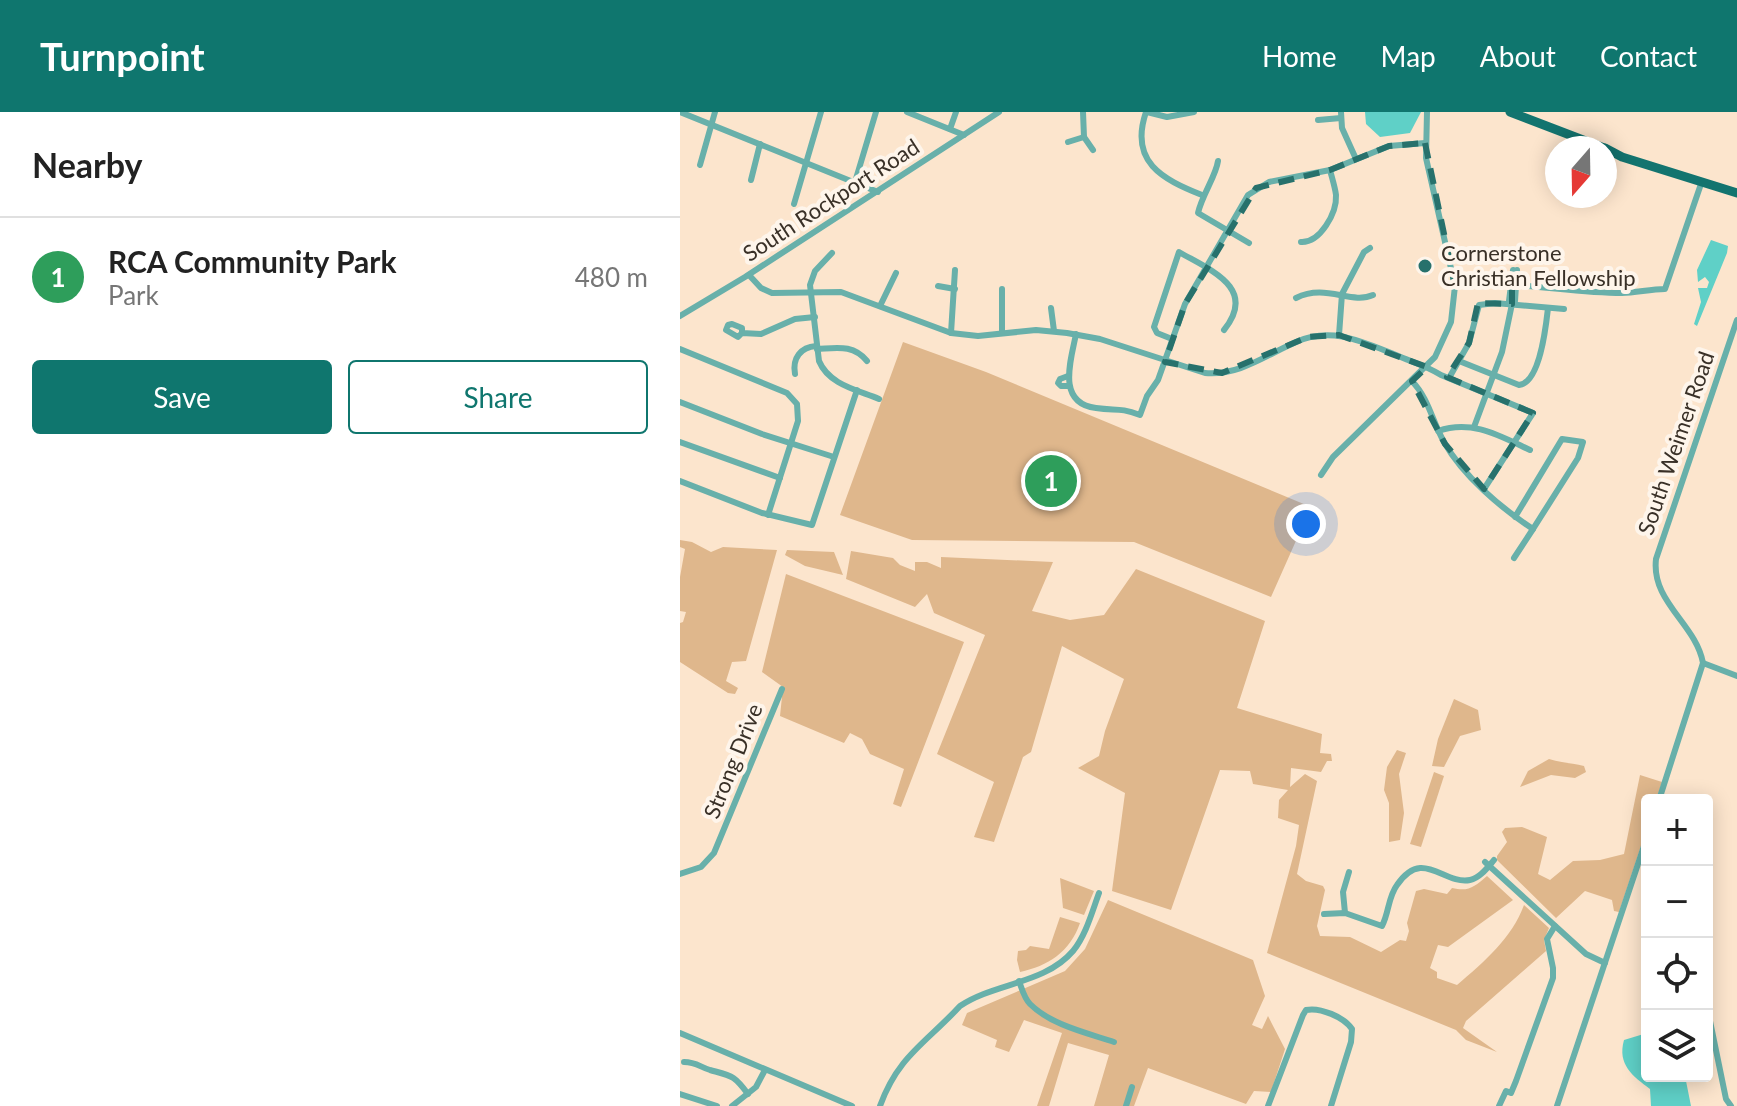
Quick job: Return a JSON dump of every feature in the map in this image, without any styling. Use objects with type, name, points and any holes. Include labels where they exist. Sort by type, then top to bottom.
[{"type":"main road","points":[[1510,112],[1572,136]]},
{"type":"main road","points":[[1617,155],[1737,193]]},
{"type":"street","points":[[680,112],[878,192]]},
{"type":"street","points":[[700,165],[715,112]]},
{"type":"street","points":[[794,204],[821,112]]},
{"type":"street","points":[[855,182],[876,112]]},
{"type":"street","points":[[907,112],[964,135]]},
{"type":"street","points":[[950,129],[956,112]]},
{"type":"street","name":"South Rockport Road","points":[[680,316],[749,275],[999,112]]},
{"type":"street","points":[[1083,112],[1084,137],[1093,150]]},
{"type":"street","points":[[1194,112],[1172,117],[1146,112],[1141,141],[1147,159],[1158,174],[1202,195]]},
{"type":"street","points":[[1321,475],[1333,457],[1427,367],[1441,347],[1451,322],[1455,286],[1425,143],[1428,112]]},
{"type":"street","points":[[1318,120],[1341,115],[1356,159]]},
{"type":"street","points":[[1068,142],[1084,137]]},
{"type":"street","points":[[1076,334],[1068,376],[1069,386],[1076,398],[1088,406],[1118,408],[1140,415],[1165,362],[1185,304],[1248,195],[1269,182],[1330,170],[1389,146],[1425,143]]},
{"type":"street","points":[[751,180],[760,144]]},
{"type":"street","points":[[1218,161],[1217,169],[1202,195],[1198,213],[1249,243]]},
{"type":"street","points":[[1301,242],[1309,243],[1315,239],[1333,211],[1336,196],[1330,170]]},
{"type":"street","points":[[1455,286],[1514,284],[1624,294],[1665,289],[1702,181]]},
{"type":"street","points":[[1339,335],[1342,294],[1364,252],[1370,248]]},
{"type":"street","points":[[1172,339],[1157,333],[1154,327],[1179,252],[1228,282],[1235,294],[1233,315],[1224,330]]},
{"type":"street","points":[[832,253],[813,274],[810,285],[821,365],[827,375],[879,399]]},
{"type":"street","points":[[951,333],[955,270]]},
{"type":"street","points":[[1474,427],[1502,352],[1515,301],[1515,270]]},
{"type":"street","points":[[880,306],[896,273]]},
{"type":"street","points":[[749,275],[761,288],[775,294],[841,292],[962,336],[1054,331],[1076,334],[1100,339],[1197,372],[1222,373],[1246,367],[1308,337],[1339,335],[1427,367],[1533,413],[1484,489]]},
{"type":"street","points":[[938,286],[955,289]]},
{"type":"street","points":[[1002,289],[1002,333]]},
{"type":"street","points":[[1296,298],[1326,292],[1360,299],[1373,295]]},
{"type":"street","points":[[1449,378],[1472,334],[1479,305],[1512,304],[1564,309]]},
{"type":"street","points":[[1051,308],[1054,331]]},
{"type":"street","points":[[1459,361],[1524,385],[1530,381],[1539,357],[1548,308]]},
{"type":"street","points":[[742,333],[761,334],[793,320],[815,317]]},
{"type":"street","name":"South Weimer Road","points":[[1703,663],[1698,648],[1661,591],[1656,563],[1737,320]]},
{"type":"street","points":[[795,374],[794,364],[805,348],[851,349],[867,361]]},
{"type":"street","points":[[680,349],[769,385],[790,395],[797,404],[798,421],[768,515]]},
{"type":"street","points":[[1412,381],[1424,395],[1438,431],[1454,457],[1484,489],[1533,529]]},
{"type":"street","points":[[680,481],[768,515],[812,525],[857,390]]},
{"type":"street","points":[[680,402],[834,457]]},
{"type":"street","points":[[1438,431],[1454,425],[1474,427],[1530,450]]},
{"type":"street","points":[[1514,558],[1573,466],[1583,442],[1562,439],[1515,517]]},
{"type":"street","points":[[680,442],[780,478]]},
{"type":"street","points":[[1661,794],[1703,663],[1737,676]]},
{"type":"street","name":"Strong Drive","points":[[680,874],[701,867],[714,853],[782,689]]},
{"type":"street","points":[[1557,1106],[1641,855]]},
{"type":"street","points":[[1324,914],[1345,913],[1382,926],[1394,889],[1410,871],[1428,868],[1468,880],[1478,876],[1489,862],[1586,954],[1605,963]]},
{"type":"street","points":[[1345,913],[1343,892],[1349,872]]},
{"type":"street","points":[[880,1106],[886,1088],[901,1063],[960,1006],[971,998],[1042,973],[1073,951],[1082,937],[1099,893]]},
{"type":"street","points":[[1499,1106],[1506,1091],[1511,1093],[1520,1072],[1553,978],[1547,939],[1555,926]]},
{"type":"street","points":[[1019,981],[1026,1000],[1037,1010],[1072,1028],[1114,1042]]},
{"type":"street","points":[[1268,1106],[1303,1015],[1314,1009],[1344,1020],[1351,1026],[1352,1035],[1331,1106]]},
{"type":"street","points":[[680,1033],[852,1106]]},
{"type":"street","points":[[1713,1036],[1726,1099],[1731,1106]]},
{"type":"street","points":[[684,1062],[728,1073],[748,1094]]},
{"type":"street","points":[[732,1106],[760,1082],[765,1070]]},
{"type":"street","points":[[1126,1106],[1132,1087]]},
{"type":"street","points":[[680,1094],[717,1106]]},
{"type":"highlighted area","points":[[1425,143],[1455,286],[1512,284],[1512,304],[1478,303],[1469,343],[1447,377],[1533,413],[1484,489],[1445,444],[1412,381],[1427,367],[1339,335],[1308,337],[1222,373],[1165,362],[1185,304],[1256,188],[1330,170],[1389,146]]},
{"type":"shaded area","points":[[903,342],[986,372],[1311,507],[1271,597],[1134,542],[912,540],[840,515]]},
{"type":"shaded area","points":[[680,540],[692,542],[711,552],[723,547],[777,550],[746,661],[732,662],[726,681],[738,688],[735,694],[728,693],[680,662],[680,623],[686,612],[680,611],[680,577],[685,549],[680,547]]},
{"type":"shaded area","points":[[787,550],[834,552],[843,575],[805,566],[785,555]]},
{"type":"shaded area","points":[[851,551],[893,558],[900,565],[915,571],[915,562],[927,562],[941,568],[941,557],[1053,562],[1032,611],[1070,620],[1104,615],[1136,569],[1265,621],[1237,708],[1322,734],[1320,753],[1331,754],[1332,761],[1327,761],[1321,772],[1291,768],[1290,787],[1305,774],[1317,781],[1297,874],[1306,881],[1323,886],[1325,890],[1317,926],[1320,936],[1350,937],[1381,952],[1400,940],[1406,941],[1409,931],[1407,923],[1416,891],[1424,889],[1447,894],[1452,888],[1471,888],[1487,876],[1513,900],[1448,947],[1438,945],[1430,968],[1437,972],[1437,978],[1457,985],[1505,939],[1524,905],[1549,928],[1544,940],[1546,951],[1466,1021],[1463,1028],[1497,1052],[1466,1040],[1456,1030],[1267,953],[1299,825],[1278,818],[1279,800],[1288,790],[1253,784],[1250,771],[1220,770],[1171,910],[1112,891],[1125,793],[1078,768],[1099,756],[1124,679],[1062,646],[1031,752],[1023,757],[994,842],[974,837],[994,782],[937,754],[985,635],[934,613],[927,594],[915,607],[846,579]]},
{"type":"shaded area","points":[[786,574],[964,642],[901,807],[893,804],[904,769],[870,754],[862,739],[850,733],[844,743],[780,716],[783,687],[762,672]]},
{"type":"shaded area","points":[[1454,699],[1478,710],[1481,730],[1460,736],[1444,767],[1432,766],[1438,739]]},
{"type":"shaded area","points":[[1397,750],[1406,753],[1399,774],[1404,813],[1400,840],[1389,842],[1389,803],[1384,790],[1387,767]]},
{"type":"shaded area","points":[[1549,759],[1584,766],[1586,772],[1575,778],[1551,775],[1520,787],[1528,771]]},
{"type":"shaded area","points":[[1434,772],[1444,776],[1421,847],[1410,844]]},
{"type":"shaded area","points":[[1640,775],[1662,782],[1658,794],[1641,794],[1641,846],[1619,912],[1614,911],[1612,900],[1585,891],[1556,918],[1497,860],[1507,842],[1502,832],[1505,828],[1522,827],[1547,837],[1538,874],[1550,880],[1573,861],[1600,860],[1624,854]]},
{"type":"shaded area","points":[[1060,878],[1094,891],[1084,915],[1063,908]]},
{"type":"shaded area","points":[[1108,900],[1253,960],[1265,996],[1252,1025],[1262,1029],[1268,1016],[1285,1049],[1271,1092],[1254,1091],[1246,1104],[1148,1068],[1134,1106],[1094,1106],[1109,1055],[1068,1043],[1049,1106],[1037,1106],[1062,1033],[1024,1020],[1009,1052],[995,1047],[997,1040],[962,1025],[967,1013],[1065,971],[1085,949]]},
{"type":"shaded area","points":[[1060,917],[1080,923],[1070,942],[1049,962],[1020,972],[1018,951],[1030,946],[1049,949]]},
{"type":"water","points":[[1365,112],[1421,112],[1410,133],[1380,137],[1366,124]]},
{"type":"water","points":[[1711,240],[1728,246],[1727,253],[1697,326],[1694,324],[1701,302],[1698,288],[1707,288],[1709,282],[1705,277],[1698,282],[1697,270]]},
{"type":"water","points":[[1641,1035],[1641,1082],[1625,1063],[1624,1040]]},
{"type":"water","points":[[1642,1082],[1686,1082],[1691,1106],[1651,1106],[1650,1089]]},
{"type":"place","name":"Cornerstone Christian Fellowship","points":[[1425,266]]},
{"type":"place","name":"RCA Community Park","points":[[1051,481]]}]
